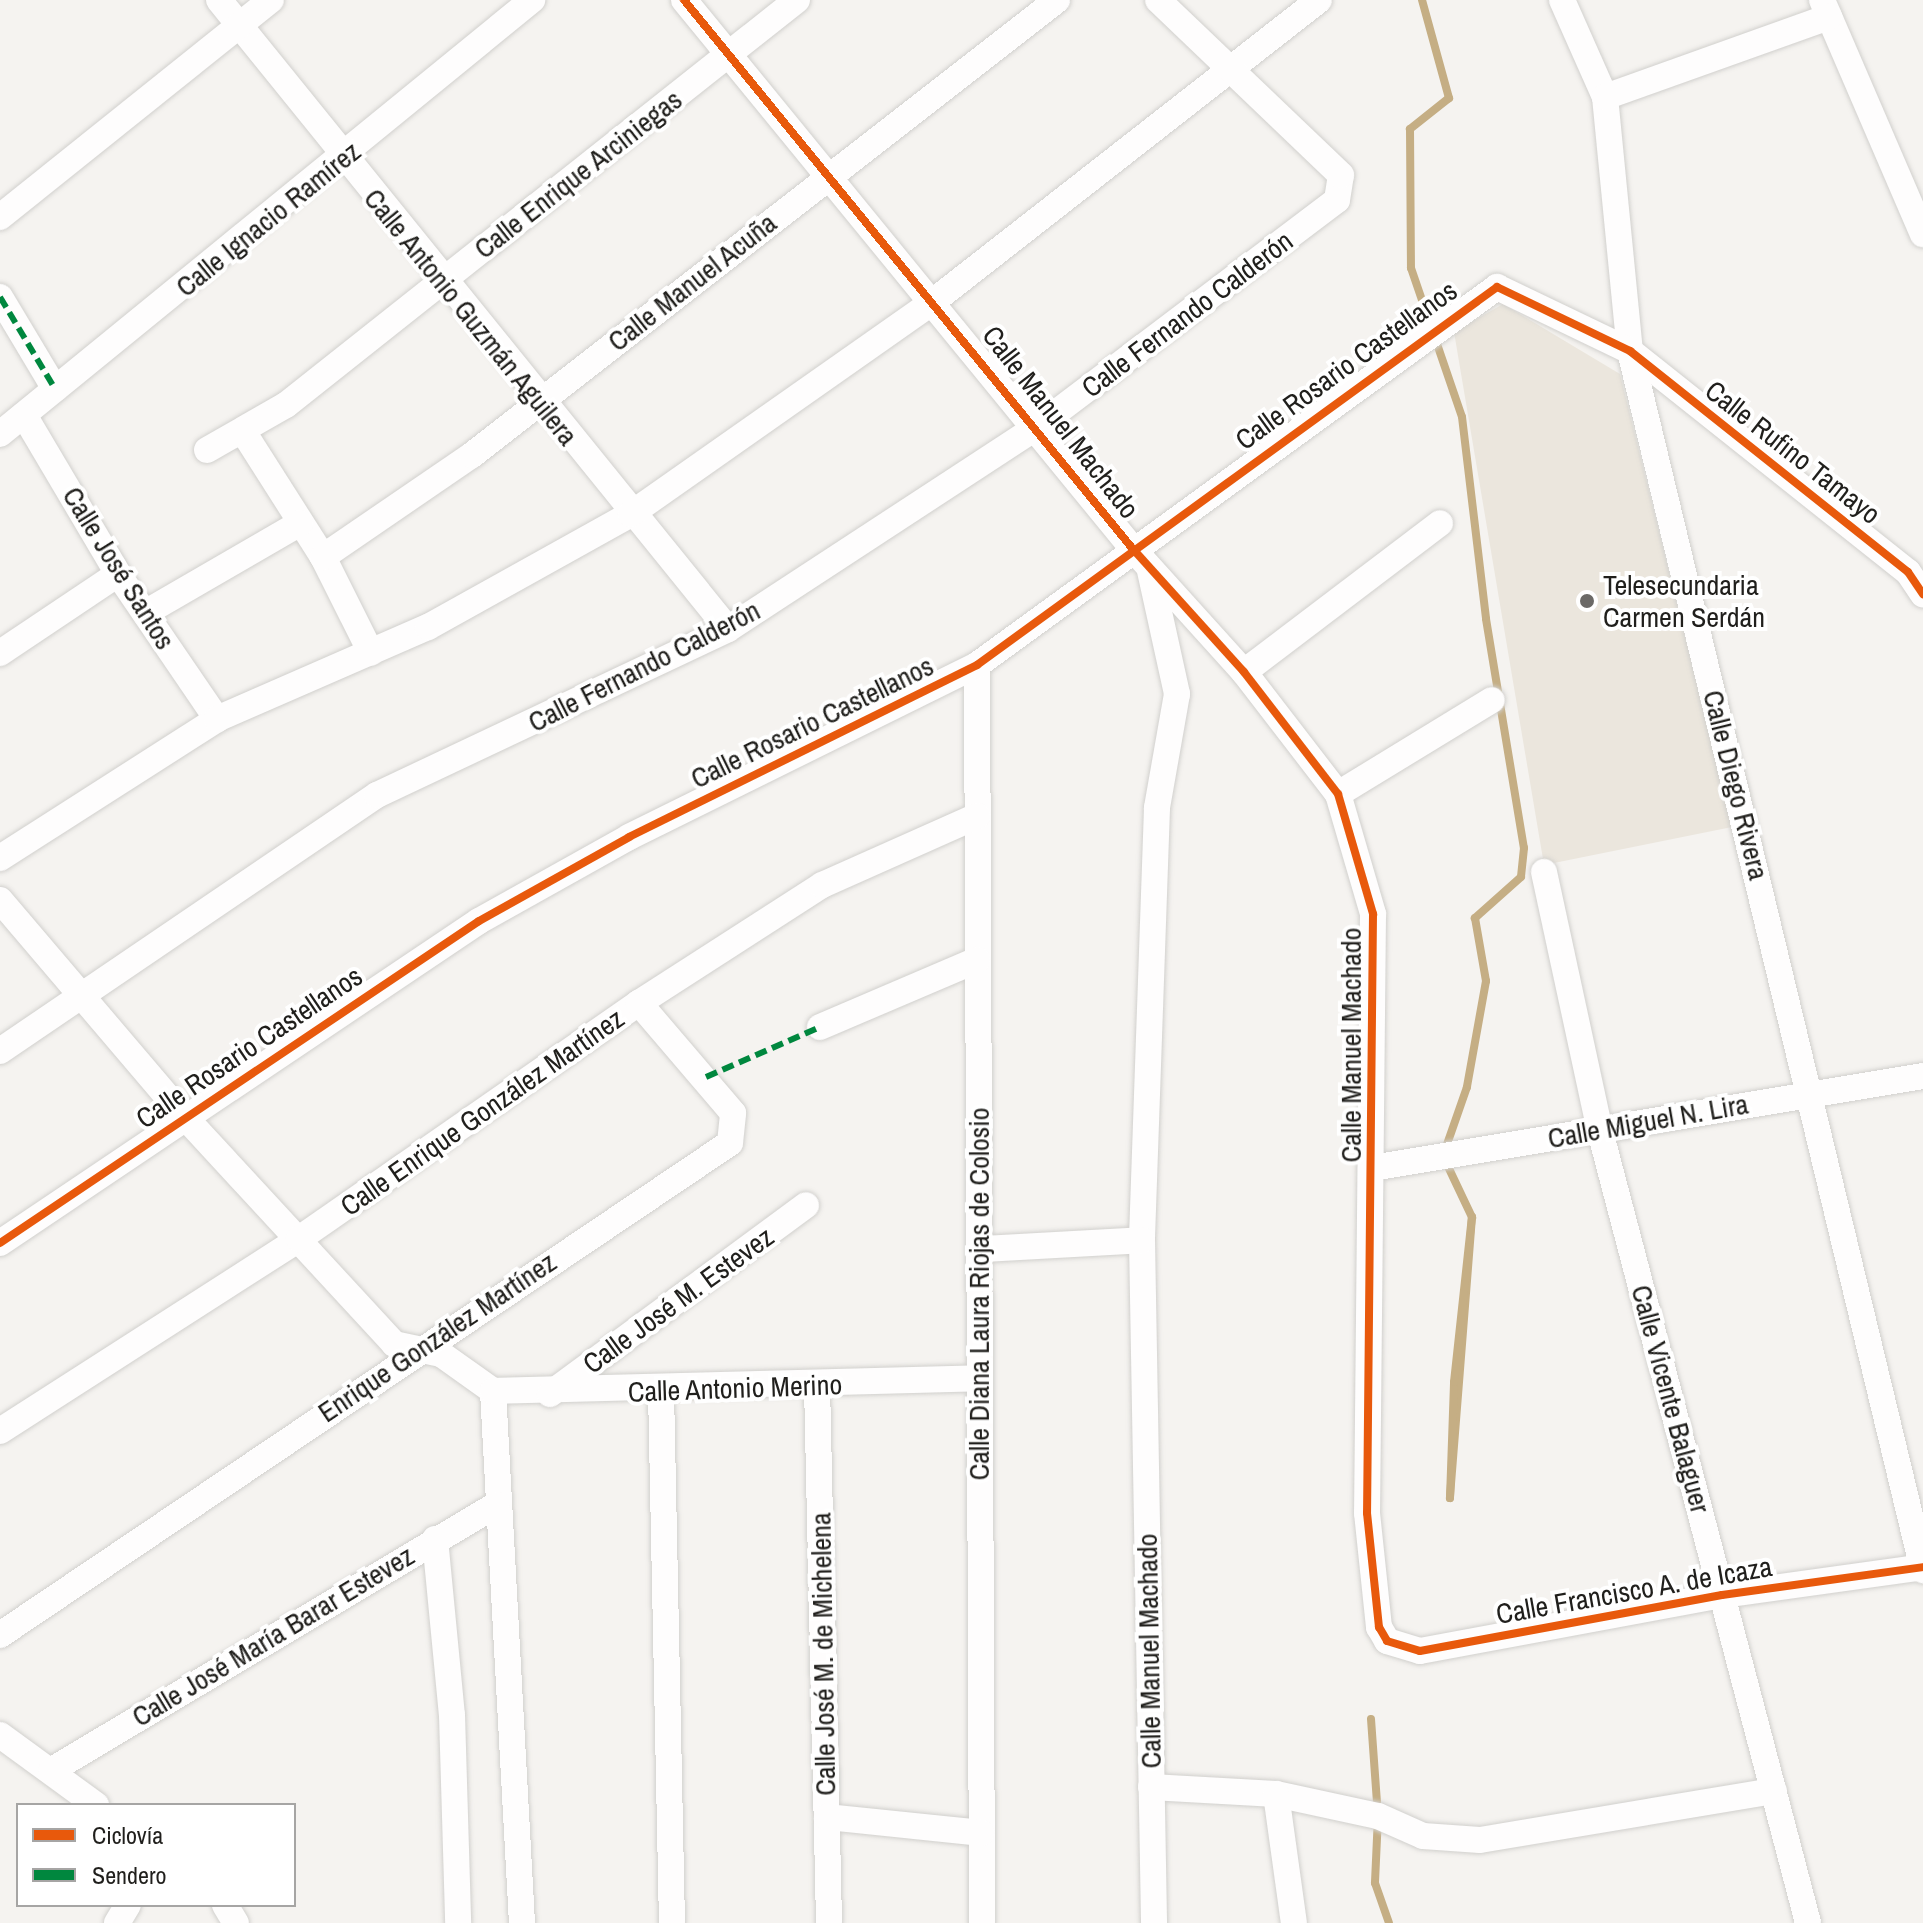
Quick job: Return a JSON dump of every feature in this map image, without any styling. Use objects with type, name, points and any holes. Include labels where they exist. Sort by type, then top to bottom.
[{"type":"street","name":"Calle Antonio Guzmán Aguilera","points":[[219,0],[539,402],[728,629]]},
{"type":"street","points":[[0,217],[271,0]]},
{"type":"street","name":"Calle Ignacio Ramírez","points":[[0,434],[344,159],[532,0]]},
{"type":"street","name":"Calle Manuel Machado","points":[[684,0],[727,57],[935,300],[1141,558],[1244,672],[1338,794],[1373,914],[1367,1513],[1379,1627],[1400,1649]]},
{"type":"street","name":"Calle Enrique Arciniegas","points":[[207,450],[244,433],[442,282],[797,0]]},
{"type":"street","name":"Calle Manuel Acuña","points":[[323,557],[390,515],[539,402],[1057,0]]},
{"type":"street","points":[[1158,0],[1228,70]]},
{"type":"street","points":[[0,858],[217,719],[371,653],[631,514],[935,300],[1319,0]]},
{"type":"street","name":"Calle Diego Rivera","points":[[1562,0],[1605,97],[1630,351],[1923,1568]]},
{"type":"street","points":[[1605,97],[1826,8],[1923,234]]},
{"type":"street","name":"Calle Fernando Calderón","points":[[0,1051],[78,994],[377,795],[728,629],[1037,427],[1337,200],[1342,189],[1341,175],[1228,70]]},
{"type":"street","name":"Calle Rosario Castellanos","points":[[0,1243],[183,1115],[479,921],[629,837],[977,665],[1141,558],[1497,287],[1630,351]]},
{"type":"street","points":[[0,297],[55,389]]},
{"type":"street","name":"Calle Rufino Tamayo","points":[[1630,351],[1908,572],[1923,594]]},
{"type":"street","name":"Calle José Santos","points":[[24,415],[118,574],[217,719]]},
{"type":"street","points":[[244,433],[323,557],[371,653]]},
{"type":"street","points":[[145,613],[300,523]]},
{"type":"street","points":[[1244,672],[1440,523]]},
{"type":"street","name":"Calle Manuel Machado","points":[[1141,558],[1177,694],[1157,808],[1142,1240],[1154,1923]]},
{"type":"street","points":[[0,653],[118,574]]},
{"type":"street","name":"Calle Diana Laura Riojas de Colosio","points":[[977,665],[977,960],[983,1249],[977,1378],[982,1923]]},
{"type":"street","points":[[1338,794],[1492,700]]},
{"type":"street","name":"Calle Enrique González Martínez","points":[[0,1431],[299,1239],[639,1003],[858,866],[977,816]]},
{"type":"street","name":"Calle Vicente Balaguer","points":[[1544,872],[1600,1131],[1808,1923]]},
{"type":"street","points":[[0,900],[183,1115],[394,1344],[450,1359],[493,1391],[496,1505],[522,1923]]},
{"type":"street","points":[[820,1027],[977,960]]},
{"type":"street","name":"Enrique González Martínez","points":[[0,1635],[730,1143],[733,1113],[639,1003]]},
{"type":"street","name":"Calle Miguel N. Lira","points":[[1372,1168],[1600,1131],[1808,1091],[1923,1076]]},
{"type":"street","name":"Calle José M. Estevez","points":[[550,1394],[806,1205]]},
{"type":"street","points":[[983,1249],[1142,1240]]},
{"type":"street","name":"Calle Antonio Merino","points":[[493,1391],[550,1394],[977,1378]]},
{"type":"street","name":"Calle José M. de Michelena","points":[[817,1385],[829,1923]]},
{"type":"street","points":[[661,1390],[672,1923]]},
{"type":"street","name":"Calle José María Barar Estevez","points":[[52,1770],[496,1505]]},
{"type":"street","points":[[435,1539],[452,1715],[458,1923]]},
{"type":"street","name":"Calle Francisco A. de Icaza","points":[[1400,1649],[1420,1651],[1722,1595],[1923,1568]]},
{"type":"street","points":[[3,1745],[52,1770],[93,1803]]},
{"type":"street","points":[[1151,1787],[1276,1794],[1378,1816],[1423,1836],[1480,1840],[1774,1791]]},
{"type":"street","points":[[1276,1794],[1294,1923]]},
{"type":"street","points":[[827,1817],[981,1833]]},
{"type":"shaded area","name":"Telesecundaria Carmen Serdán","points":[[1503,304],[1620,374],[1732,827],[1544,865],[1454,332]]},
{"type":"waterway","points":[[1422,0],[1449,98],[1410,129],[1411,268],[1462,417],[1486,619],[1524,848],[1521,877],[1475,918],[1486,981],[1467,1087],[1443,1156],[1472,1217],[1450,1498],[1454,1382],[1472,1217]]},
{"type":"waterway","points":[[1371,1719],[1378,1816],[1375,1883],[1389,1923]]},
{"type":"marked path","points":[[0,297],[55,389]]},
{"type":"marked path","points":[[706,1077],[820,1027]]},
{"type":"cycle path","points":[[684,0],[1132,548],[1244,672],[1338,794],[1373,914],[1367,1513],[1379,1627],[1387,1641],[1420,1651],[1722,1595],[1923,1567]]},
{"type":"cycle path","points":[[0,1243],[479,921],[629,837],[977,665],[1497,287],[1630,351],[1908,572],[1923,594]]},
{"type":"place","name":"Telesecundaria Carmen Serdán","points":[[1587,601]]}]
